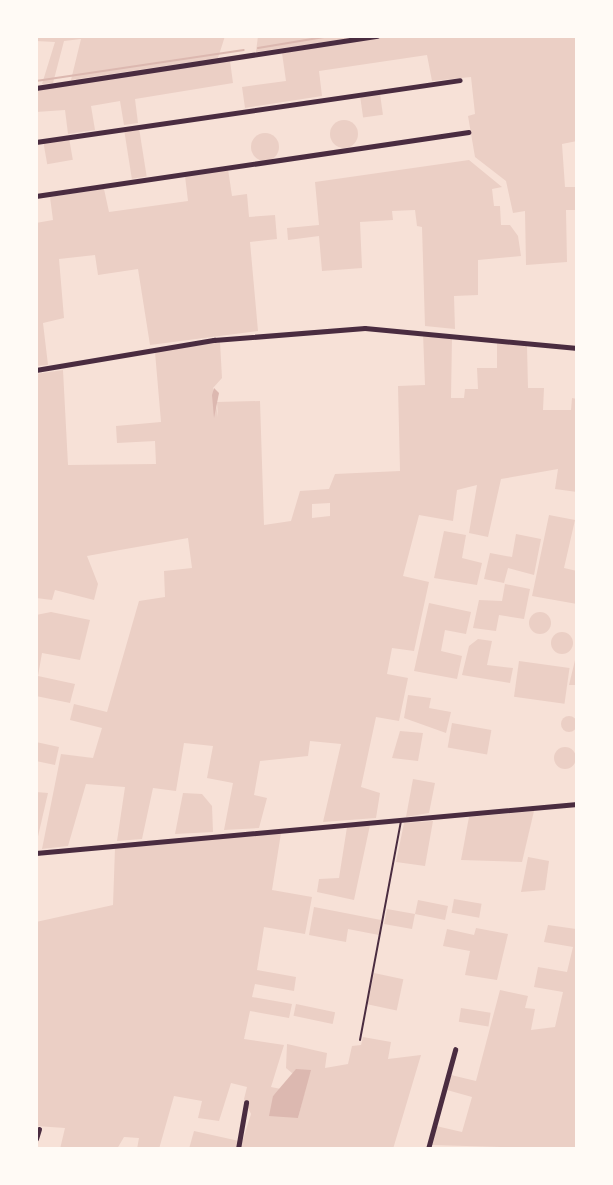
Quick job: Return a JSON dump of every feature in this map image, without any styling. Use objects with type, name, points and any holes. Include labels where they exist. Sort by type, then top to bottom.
[{"type":"street","points":[[36,88],[377,36]]},
{"type":"street","points":[[36,142],[459,80]]},
{"type":"street","points":[[36,196],[468,132]]},
{"type":"street","points":[[36,370],[214,340],[365,328],[577,348]]},
{"type":"street","points":[[36,853],[577,804]]},
{"type":"street","points":[[428,1149],[455,1050]]},
{"type":"street","points":[[238,1149],[246,1103]]},
{"type":"street","points":[[36,1139],[39,1129]]},
{"type":"lane","points":[[360,1040],[400,820]]},
{"type":"shaded area","points":[[36,36],[225,36],[218,58],[71,80],[81,39],[64,41],[53,83],[42,84],[55,42],[36,41]]},
{"type":"shaded area","points":[[258,36],[364,36],[256,52]]},
{"type":"shaded area","points":[[387,36],[577,36],[577,141],[562,144],[565,187],[577,187],[577,210],[566,210],[567,262],[526,265],[525,211],[513,213],[506,181],[475,157],[468,116],[475,114],[471,77],[432,81],[427,55],[319,71],[322,96],[245,108],[242,87],[286,81],[282,53]]},
{"type":"shaded area","points":[[230,61],[233,83],[135,99],[138,123],[124,125],[120,101],[91,106],[95,130],[68,134],[65,110],[36,112],[36,90]]},
{"type":"shaded area","points":[[380,94],[383,115],[363,118],[360,97]]},
{"type":"shaded area","points":[[344,120],[354,124],[358,134],[354,144],[344,148],[334,144],[330,134],[334,124]]},
{"type":"shaded area","points":[[139,128],[147,176],[132,179],[124,130]]},
{"type":"shaded area","points":[[265,133],[275,137],[279,147],[275,157],[265,161],[255,157],[251,147],[255,137]]},
{"type":"shaded area","points":[[69,138],[73,160],[47,164],[43,143]]},
{"type":"shaded area","points":[[469,160],[502,187],[492,189],[494,206],[500,206],[501,225],[510,225],[518,236],[521,256],[478,260],[478,295],[454,296],[455,329],[425,326],[422,227],[417,226],[415,210],[392,211],[393,220],[360,222],[362,268],[322,271],[319,236],[288,240],[287,228],[319,225],[315,182]]},
{"type":"shaded area","points":[[228,169],[232,196],[247,194],[249,217],[275,215],[277,239],[250,242],[258,331],[150,345],[138,269],[98,275],[95,255],[59,259],[64,318],[43,323],[48,365],[36,366],[36,223],[53,220],[50,197],[104,189],[109,212],[188,201],[185,176]]},
{"type":"shaded area","points":[[423,333],[452,337],[451,398],[464,398],[465,389],[478,389],[477,368],[497,368],[497,342],[527,346],[528,388],[544,388],[543,410],[571,410],[572,398],[577,399],[577,492],[555,489],[558,469],[501,479],[488,537],[469,533],[477,485],[457,490],[453,521],[419,515],[403,576],[429,582],[414,651],[392,648],[387,674],[408,678],[399,721],[376,717],[361,787],[380,793],[376,818],[323,822],[341,744],[310,741],[308,756],[260,761],[254,795],[267,798],[259,828],[224,830],[233,783],[207,778],[213,746],[184,743],[176,791],[153,788],[142,839],[117,841],[125,787],[86,784],[68,846],[42,849],[61,754],[93,758],[102,728],[70,720],[74,704],[107,712],[139,601],[165,597],[164,571],[192,568],[188,538],[87,556],[98,584],[94,600],[55,590],[52,600],[36,598],[36,374],[63,370],[68,465],[156,464],[155,441],[117,443],[116,426],[161,422],[155,352],[220,342],[222,378],[213,388],[218,417],[217,402],[260,401],[264,525],[291,521],[300,491],[329,489],[335,474],[400,471],[398,386],[425,385]],"holes":[[[330,503],[330,516],[312,518],[312,504]]]},
{"type":"shaded area","points":[[214,388],[219,393],[214,418],[212,395]]},
{"type":"shaded area","points":[[549,515],[575,520],[564,568],[577,571],[577,604],[532,596]]},
{"type":"shaded area","points":[[444,531],[466,535],[462,558],[482,563],[477,585],[434,578]]},
{"type":"shaded area","points":[[516,534],[541,539],[534,575],[508,568],[504,583],[484,579],[490,553],[512,557]]},
{"type":"shaded area","points":[[505,584],[530,589],[524,619],[499,615],[496,631],[473,628],[479,600],[502,601]]},
{"type":"shaded area","points":[[429,603],[471,612],[466,634],[445,630],[441,651],[462,656],[457,679],[414,671]]},
{"type":"shaded area","points":[[51,612],[90,620],[80,660],[42,653],[38,676],[75,684],[70,703],[36,696],[36,615]]},
{"type":"shaded area","points":[[540,612],[548,615],[551,623],[548,631],[540,634],[532,631],[529,623],[532,615]]},
{"type":"shaded area","points":[[562,632],[570,635],[573,643],[570,651],[562,654],[554,651],[551,643],[554,635]]},
{"type":"shaded area","points":[[478,639],[492,641],[487,665],[513,668],[510,683],[462,675],[469,646]]},
{"type":"shaded area","points":[[577,652],[577,685],[569,685]]},
{"type":"shaded area","points":[[519,661],[570,668],[564,704],[514,697]]},
{"type":"shaded area","points":[[408,695],[431,698],[429,708],[451,712],[446,733],[404,718]]},
{"type":"shaded area","points":[[566,716],[572,716],[577,724],[575,730],[566,732],[561,727],[561,721]]},
{"type":"shaded area","points":[[452,723],[491,730],[487,755],[448,748]]},
{"type":"shaded area","points":[[400,731],[423,733],[418,761],[392,758]]},
{"type":"shaded area","points":[[36,742],[59,747],[55,765],[36,761]]},
{"type":"shaded area","points":[[565,747],[573,750],[576,758],[573,766],[565,769],[557,766],[554,758],[557,750]]},
{"type":"shaded area","points":[[413,779],[435,783],[429,813],[406,817]]},
{"type":"shaded area","points":[[36,792],[48,793],[36,845]]},
{"type":"shaded area","points":[[183,793],[202,794],[212,806],[213,832],[175,834]]},
{"type":"shaded area","points":[[534,811],[522,862],[461,860],[469,817]]},
{"type":"shaded area","points":[[433,821],[425,866],[396,862],[404,823]]},
{"type":"shaded area","points":[[370,825],[354,900],[317,892],[319,879],[339,878],[347,827]]},
{"type":"shaded area","points":[[281,833],[272,890],[312,897],[305,934],[264,927],[257,970],[296,977],[294,991],[255,984],[252,997],[292,1004],[289,1018],[250,1011],[244,1039],[284,1045],[271,1087],[281,1089],[273,1096],[298,1118],[310,1070],[292,1073],[286,1068],[287,1044],[327,1053],[325,1068],[348,1064],[352,1046],[361,1045],[363,1037],[391,1042],[388,1059],[421,1055],[393,1149],[240,1149],[251,1114],[244,1099],[247,1087],[231,1083],[219,1121],[198,1118],[202,1101],[174,1096],[159,1149],[137,1149],[139,1138],[124,1137],[117,1149],[60,1149],[65,1128],[36,1126],[36,922],[113,905],[115,848]]},
{"type":"shaded area","points":[[528,857],[549,861],[545,890],[521,892]]},
{"type":"shaded area","points":[[454,899],[482,904],[479,918],[452,913]]},
{"type":"shaded area","points":[[418,900],[448,906],[445,920],[415,914]]},
{"type":"shaded area","points":[[314,907],[381,920],[379,935],[348,929],[346,942],[309,935]]},
{"type":"shaded area","points":[[387,909],[415,914],[412,929],[384,924]]},
{"type":"shaded area","points":[[548,925],[576,929],[577,1149],[431,1145],[436,1126],[462,1132],[472,1097],[447,1090],[451,1075],[476,1081],[500,990],[528,996],[525,1008],[535,1009],[531,1030],[555,1027],[563,992],[534,987],[538,967],[567,972],[573,947],[544,942]]},
{"type":"shaded area","points":[[476,928],[508,934],[497,980],[465,975],[470,951],[443,946],[447,929],[474,935]]},
{"type":"shaded area","points":[[374,973],[403,979],[397,1011],[367,1004]]},
{"type":"shaded area","points":[[296,1004],[335,1012],[333,1024],[294,1016]]},
{"type":"shaded area","points":[[461,1008],[491,1013],[488,1027],[459,1022]]},
{"type":"shaded area","points":[[296,1069],[311,1070],[298,1118],[269,1116],[273,1096]]},
{"type":"shaded area","points":[[194,1131],[239,1141],[237,1149],[189,1149]]},
{"type":"waterway","points":[[258,48],[330,36]]},
{"type":"waterway","points":[[36,81],[244,50]]}]
